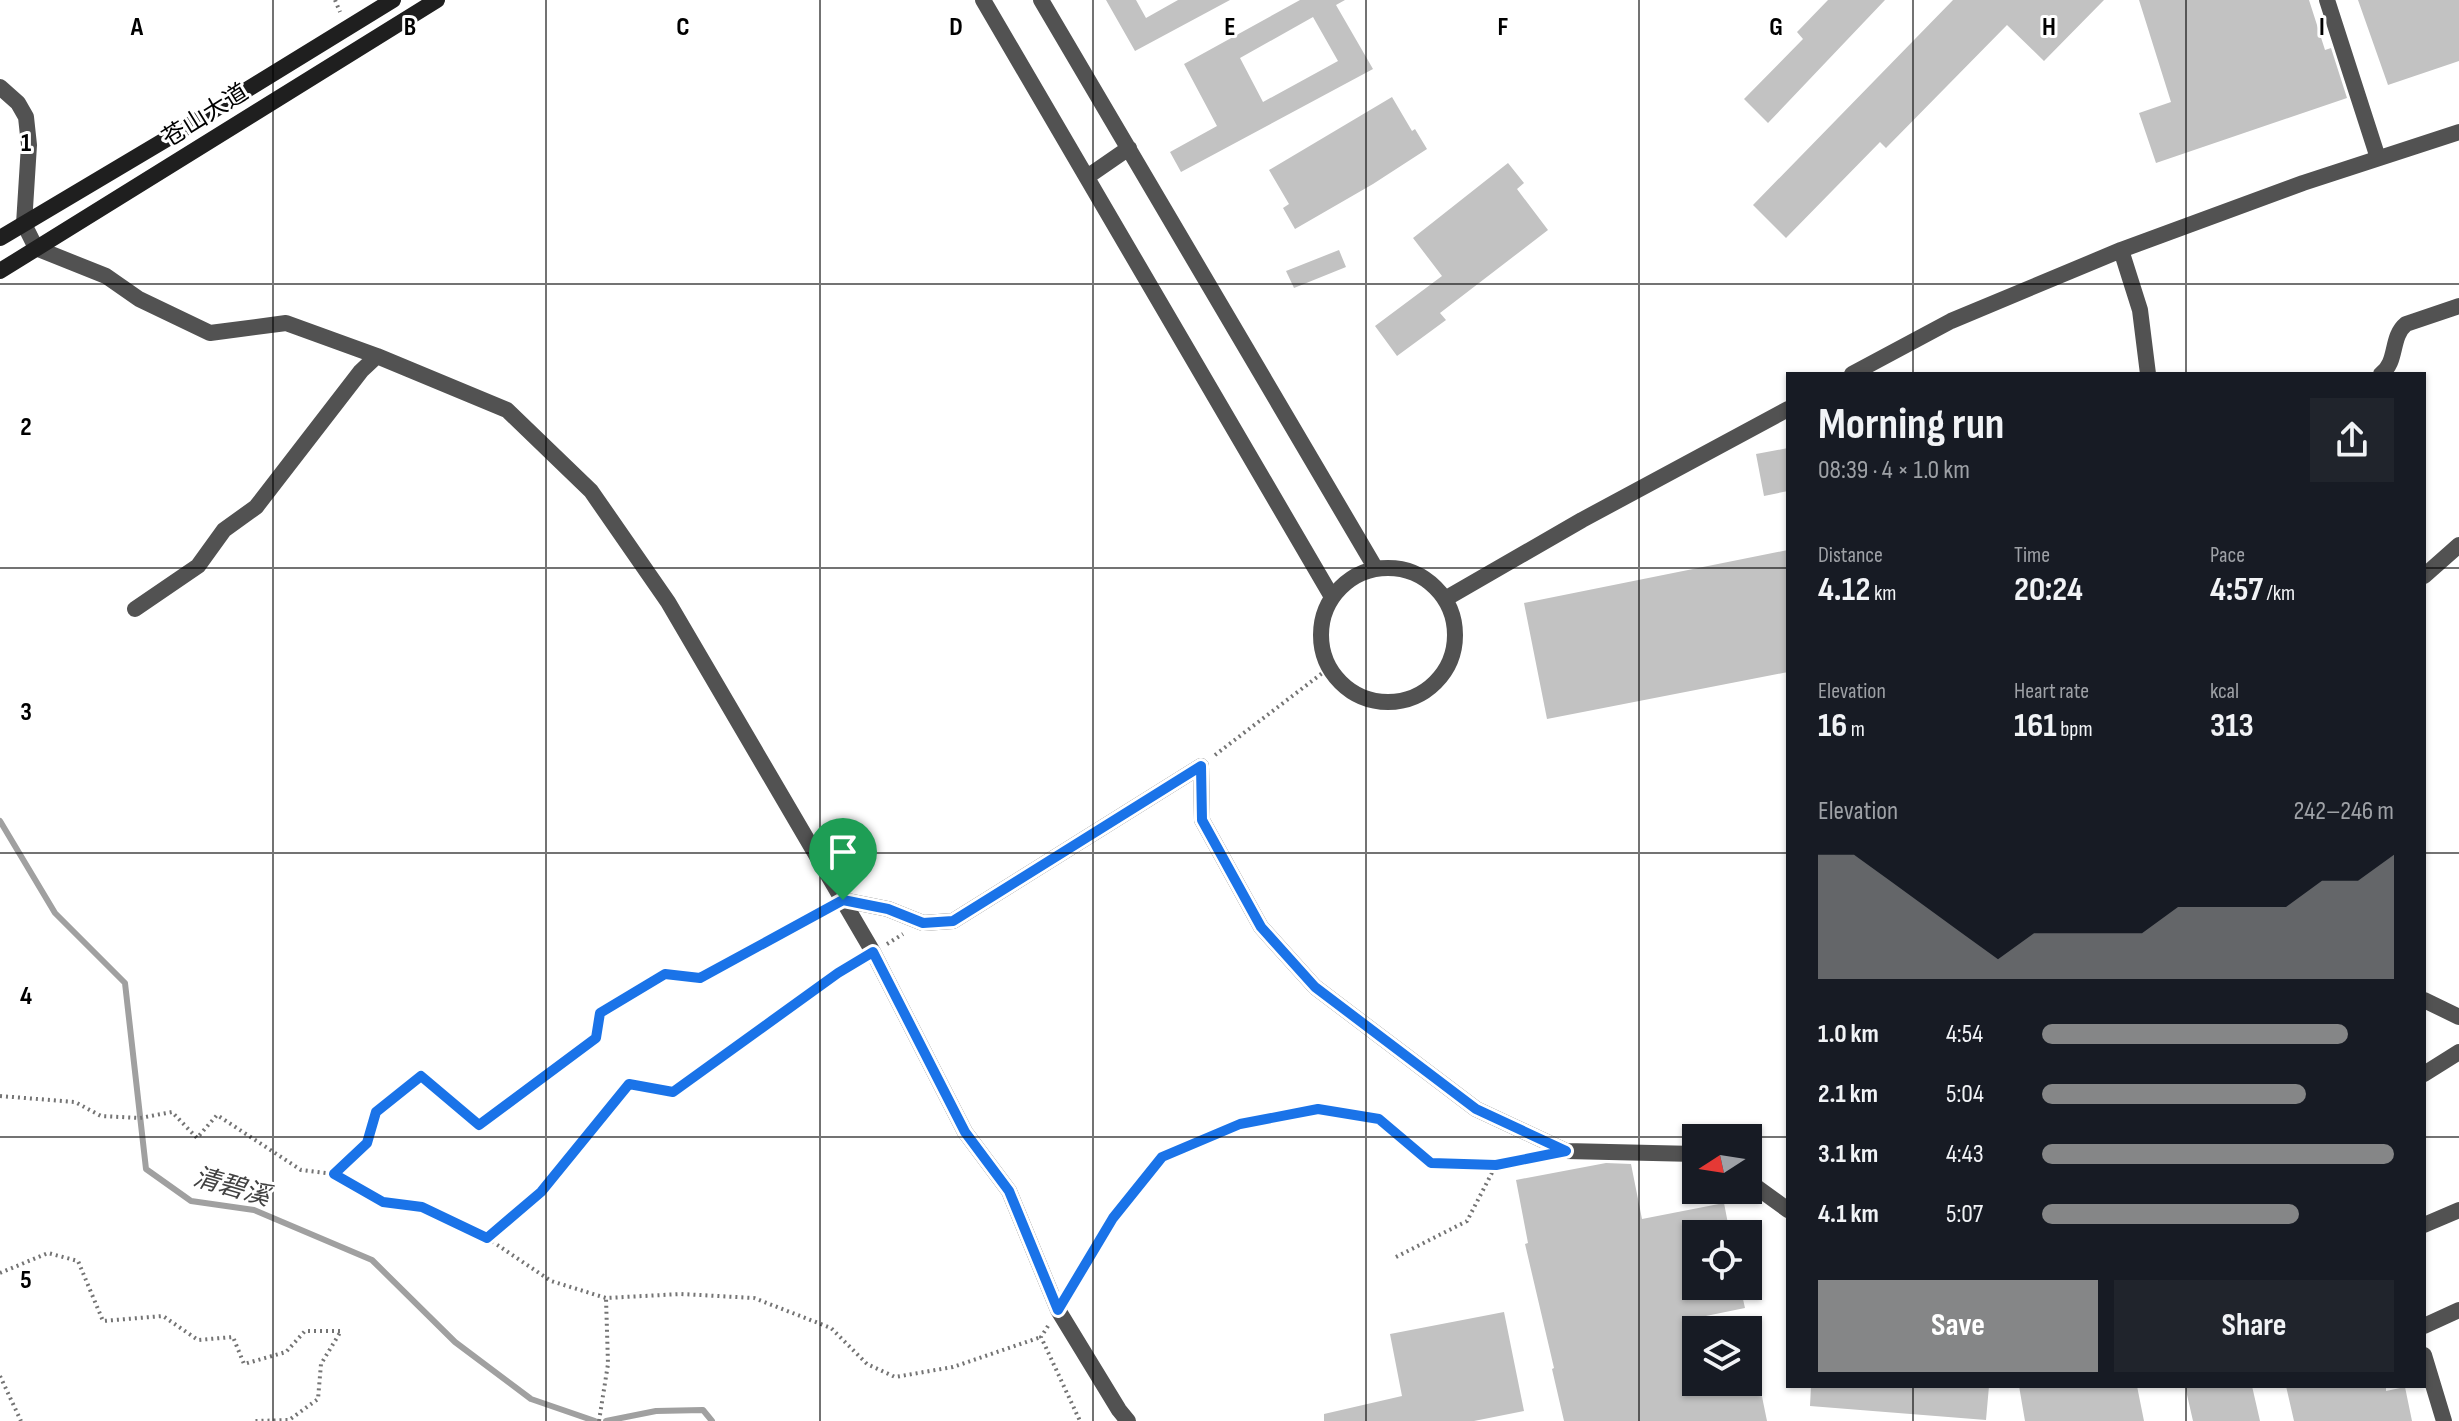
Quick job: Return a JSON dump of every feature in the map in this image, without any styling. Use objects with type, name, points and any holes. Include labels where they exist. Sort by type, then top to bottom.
[{"type":"main road","name":"苍山大道","points":[[0,238],[393,0]]},
{"type":"main road","name":"苍山大道","points":[[0,271],[437,0]]},
{"type":"street","points":[[983,0],[1332,597]]},
{"type":"street","points":[[1041,0],[1376,569]]},
{"type":"street","points":[[2327,0],[2378,158]]},
{"type":"street","points":[[0,87],[18,103],[26,117],[24,224],[36,248],[106,276],[139,299],[210,333],[286,323],[377,356],[507,410],[591,491],[668,602],[843,900],[965,1132],[1009,1191],[1058,1310],[1128,1421]]},
{"type":"street","points":[[1856,372],[1951,321],[2121,250],[2459,132]]},
{"type":"street","points":[[1087,177],[1129,148]]},
{"type":"street","points":[[2121,250],[2140,310],[2148,372]]},
{"type":"street","points":[[2384,372],[2389,368],[2401,328],[2459,306]]},
{"type":"street","points":[[135,609],[198,566],[224,530],[256,507],[352,383],[377,356]]},
{"type":"street","points":[[1445,599],[1582,520],[1786,410]]},
{"type":"street","points":[[2426,574],[2459,545]]},
{"type":"street","points":[[1376,569],[1403,569],[1427,580],[1445,599],[1455,625],[1454,654],[1441,679],[1419,696],[1392,704],[1367,700],[1345,688],[1329,668],[1321,644],[1322,620],[1332,597],[1351,578],[1376,569]]},
{"type":"street","points":[[843,900],[888,909],[923,923],[953,921],[1201,766]]},
{"type":"street","points":[[1201,766],[1202,820],[1261,927],[1315,987],[1476,1109],[1566,1151],[1682,1154]]},
{"type":"street","points":[[2426,1001],[2459,1017]]},
{"type":"street","points":[[2426,1073],[2459,1052]]},
{"type":"street","points":[[1762,1191],[1786,1209]]},
{"type":"street","points":[[2426,1224],[2459,1210]]},
{"type":"street","points":[[2426,1325],[2459,1310]]},
{"type":"street","points":[[2426,1361],[2445,1421],[2459,1417]]},
{"type":"path","points":[[1201,766],[1329,668]]},
{"type":"path","points":[[334,1174],[367,1143],[376,1112],[421,1076],[479,1125],[596,1038],[600,1013],[665,974],[700,978],[843,900]]},
{"type":"path","points":[[487,1238],[541,1192],[629,1084],[673,1092],[838,973],[923,923]]},
{"type":"path","points":[[0,1096],[75,1102],[101,1116],[140,1118],[172,1112],[197,1138],[217,1115],[301,1170],[334,1174],[383,1202],[422,1207],[487,1238],[551,1281],[606,1298],[681,1294],[754,1298],[831,1328],[867,1364],[895,1377],[953,1367],[1041,1337],[1113,1218],[1162,1157],[1240,1124],[1318,1109],[1379,1119],[1431,1163],[1496,1165],[1566,1151]]},
{"type":"path","points":[[1396,1257],[1467,1221],[1496,1165]]},
{"type":"path","points":[[0,1273],[48,1253],[78,1261],[103,1321],[163,1316],[198,1340],[233,1337],[244,1364],[286,1352],[305,1331],[341,1331],[321,1364],[318,1399],[289,1420],[255,1421]]},
{"type":"path","points":[[599,1421],[608,1364],[606,1298]]},
{"type":"path","points":[[1041,1337],[1080,1421]]},
{"type":"path","points":[[0,1376],[21,1421]]},
{"type":"building","points":[[1106,0],[1136,0],[1146,18],[1178,0],[1230,0],[1135,51]]},
{"type":"building","points":[[1300,0],[1345,0],[1336,5],[1373,69],[1181,172],[1170,152],[1217,126],[1184,64]],"holes":[[[1313,17],[1338,61],[1263,102],[1240,58]]]},
{"type":"building","points":[[1828,0],[1885,0],[1768,123],[1744,99],[1803,39],[1797,32]]},
{"type":"building","points":[[1953,0],[2104,0],[2044,61],[2007,25],[1886,148],[1880,142],[1786,238],[1753,205]]},
{"type":"building","points":[[2139,0],[2309,0],[2325,50],[2331,48],[2347,98],[2156,163],[2139,113],[2171,102]]},
{"type":"building","points":[[2358,0],[2459,0],[2459,61],[2388,85]]},
{"type":"building","points":[[1392,97],[1427,149],[1295,229],[1283,208],[1289,204],[1269,170]]},
{"type":"building","points":[[1508,163],[1524,183],[1517,189],[1548,230],[1440,313],[1446,320],[1397,356],[1375,326],[1442,276],[1413,238]]},
{"type":"building","points":[[1339,250],[1346,267],[1294,288],[1286,271]]},
{"type":"building","points":[[1786,448],[1786,491],[1764,496],[1756,454]]},
{"type":"building","points":[[1786,550],[1786,672],[1547,719],[1524,603]]},
{"type":"building","points":[[1606,1163],[1631,1164],[1642,1219],[1724,1204],[1727,1220],[1682,1220],[1682,1300],[1743,1300],[1745,1308],[1706,1316],[1682,1316],[1682,1396],[1762,1396],[1767,1421],[1564,1421],[1525,1244],[1528,1243],[1516,1180]]},
{"type":"building","points":[[1504,1312],[1524,1411],[1474,1421],[1324,1421],[1324,1414],[1402,1396],[1390,1334]]},
{"type":"building","points":[[1811,1388],[1989,1388],[1986,1420],[1810,1406]]},
{"type":"building","points":[[2019,1388],[2137,1388],[2144,1421],[2025,1421]]},
{"type":"building","points":[[2185,1388],[2252,1388],[2260,1421],[2193,1421]]},
{"type":"building","points":[[2286,1388],[2386,1388],[2386,1391],[2405,1388],[2412,1421],[2294,1421]]},
{"type":"waterway","name":"清碧溪","points":[[0,821],[55,913],[125,983],[146,1169],[191,1201],[254,1210],[372,1260],[455,1342],[531,1399],[595,1421]]},
{"type":"waterway","name":"清碧溪","points":[[606,1421],[656,1411],[703,1410],[712,1421]]},
{"type":"route","points":[[1201,766],[1202,820],[1261,927],[1315,987],[1476,1109],[1566,1151],[1496,1165],[1431,1163],[1379,1119],[1318,1109],[1240,1124],[1162,1157],[1113,1218],[1058,1310],[1009,1191],[965,1132],[873,952],[838,973],[673,1092],[629,1084],[541,1192],[487,1238],[422,1207],[383,1202],[334,1174],[367,1143],[376,1112],[421,1076],[479,1125],[596,1038],[600,1013],[665,974],[700,978],[843,900],[888,909],[923,923],[953,921],[1201,766]]}]
